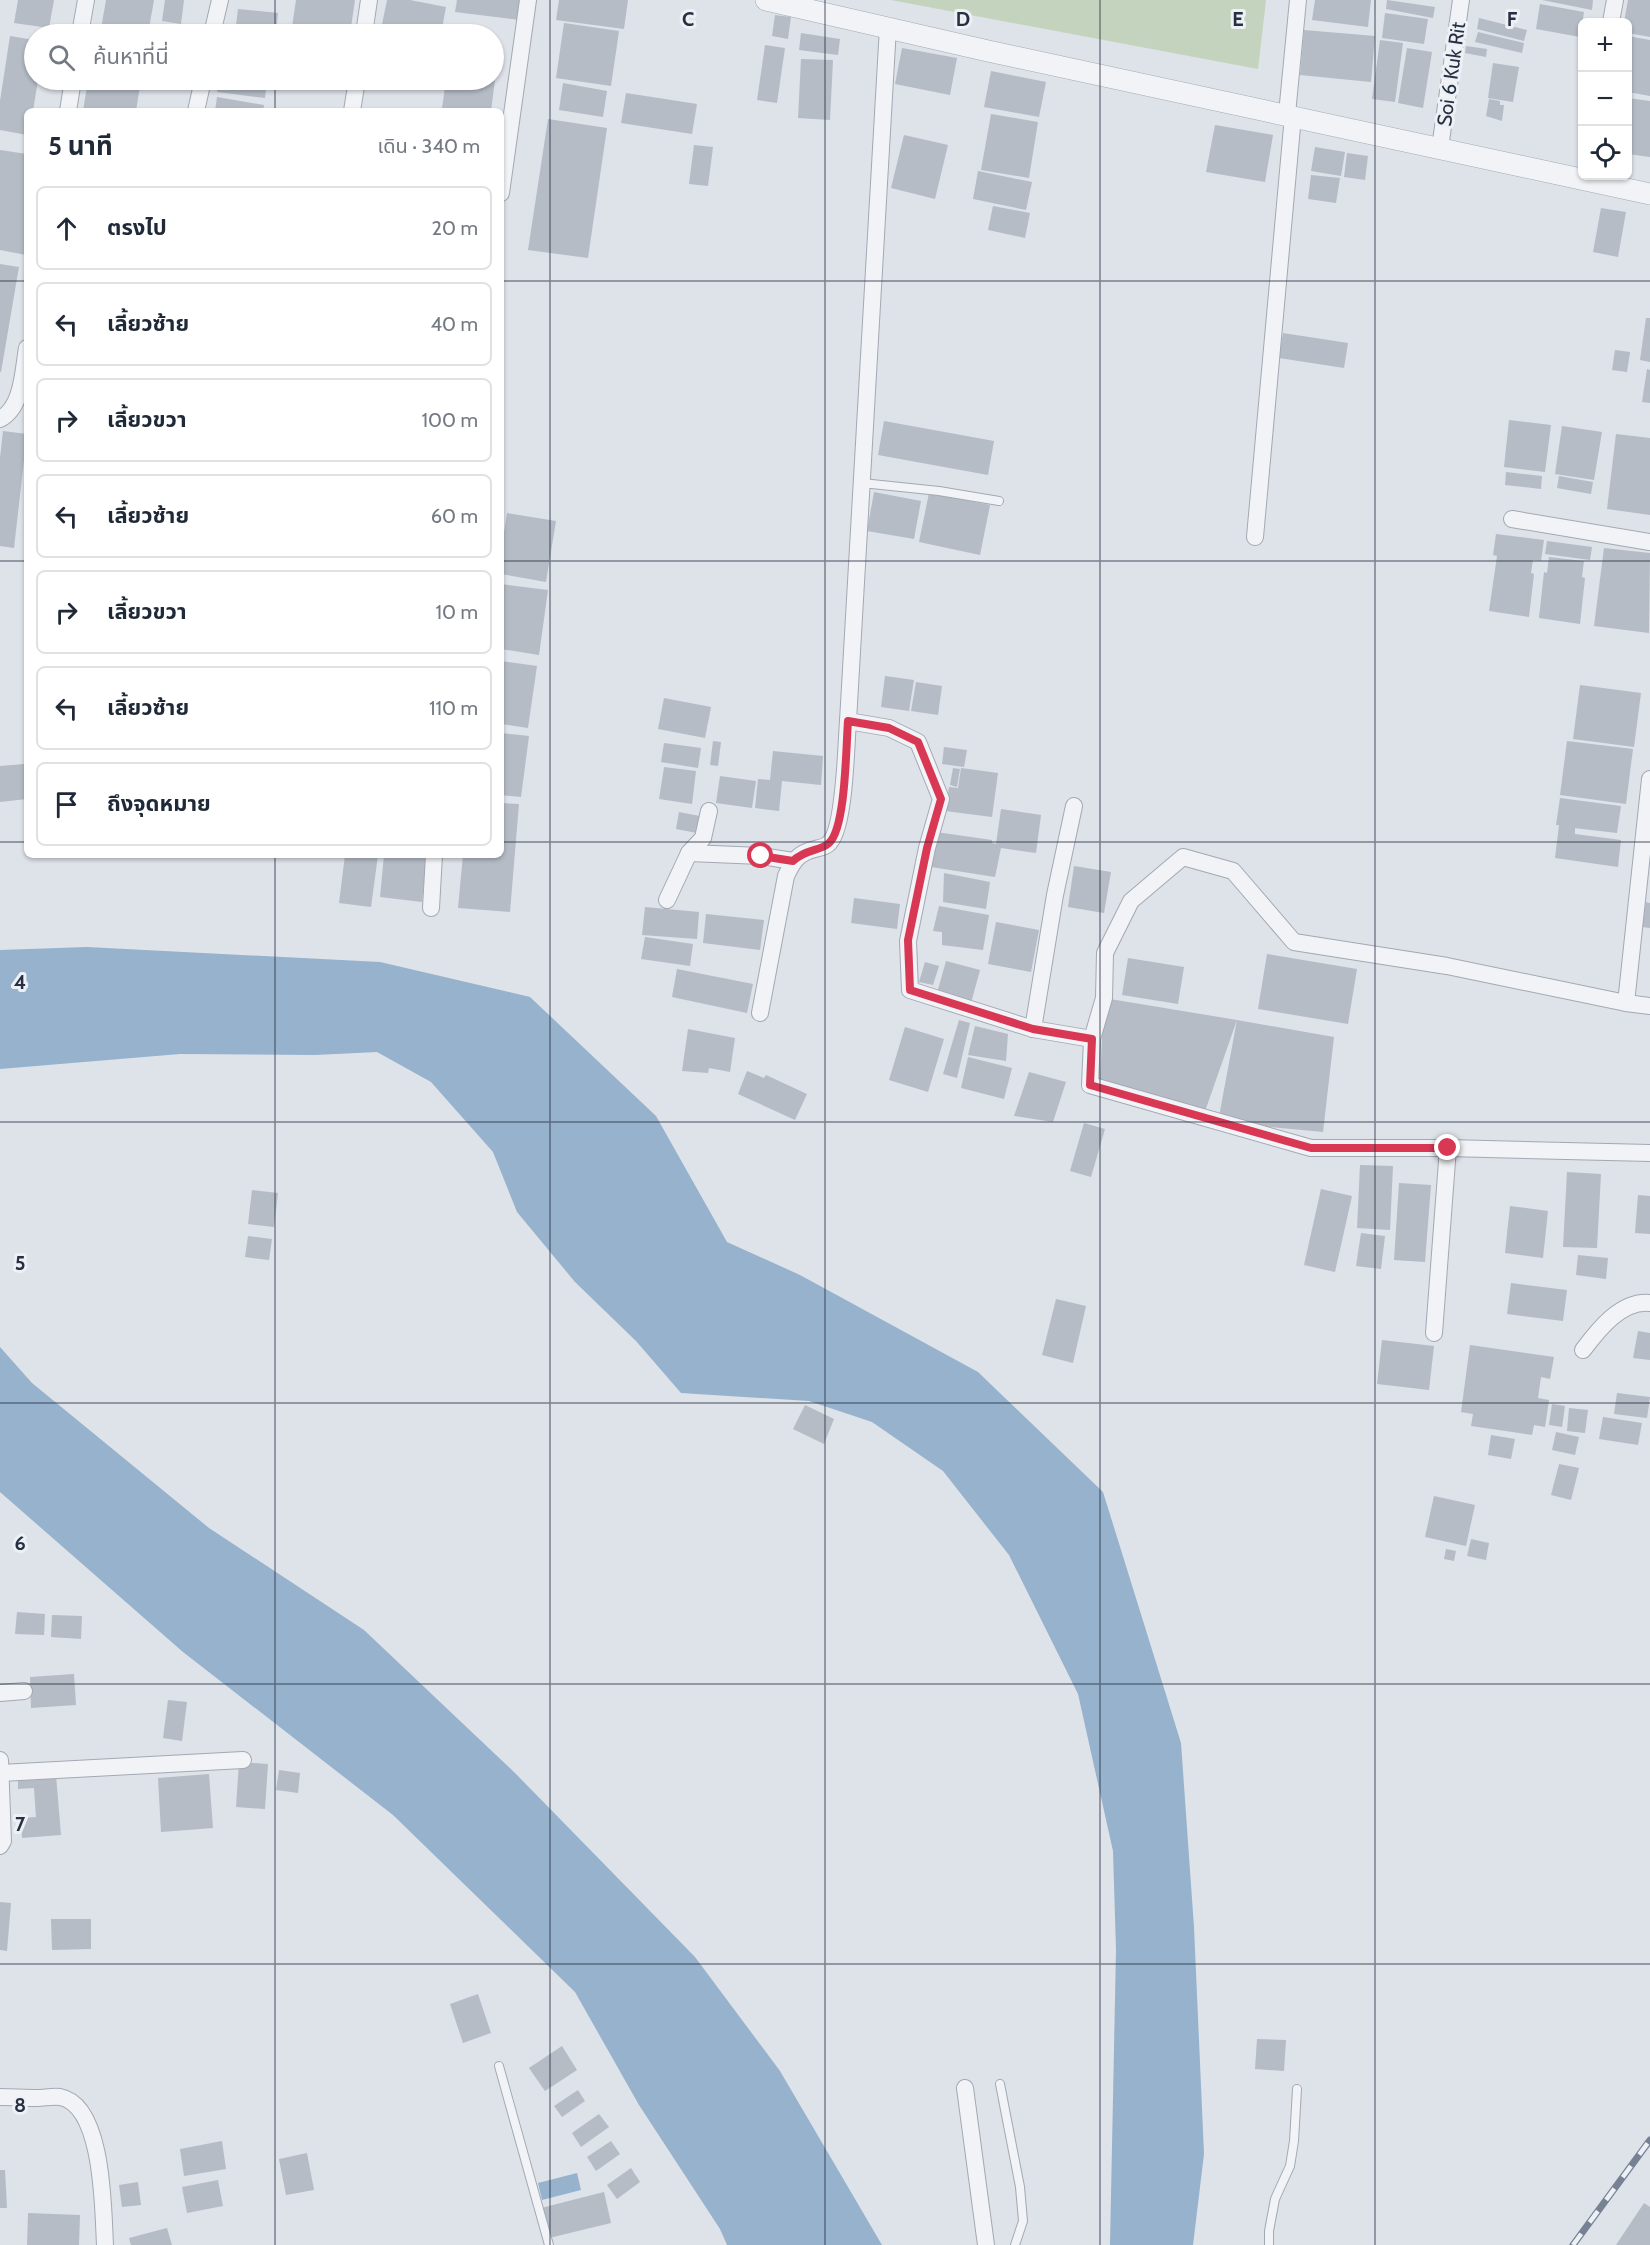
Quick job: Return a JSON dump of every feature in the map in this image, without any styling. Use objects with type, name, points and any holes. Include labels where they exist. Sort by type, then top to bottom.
[{"type":"street","points":[[82,24],[86,0]]},
{"type":"street","points":[[214,24],[220,0]]},
{"type":"street","points":[[365,24],[369,0]]},
{"type":"street","points":[[504,172],[528,0]]},
{"type":"street","points":[[766,0],[988,51],[1440,148],[1578,174]]},
{"type":"street","points":[[1255,537],[1298,0]]},
{"type":"street","name":"Soi 6 Kuk Rit","points":[[1440,148],[1461,0]]},
{"type":"street","points":[[1612,18],[1615,0]]},
{"type":"street","points":[[760,1013],[786,876],[793,861],[800,854],[828,844],[834,836],[842,807],[888,27]]},
{"type":"street","points":[[68,108],[71,90]]},
{"type":"street","points":[[197,108],[200,90]]},
{"type":"street","points":[[352,108],[355,90]]},
{"type":"street","points":[[1600,180],[1650,194]]},
{"type":"street","points":[[0,419],[18,399],[24,365]]},
{"type":"street","points":[[1512,519],[1650,542]]},
{"type":"street","points":[[848,721],[889,728],[918,742],[941,799],[927,848],[908,940],[910,990],[1033,1029],[1092,1039]]},
{"type":"street","points":[[1626,1003],[1650,779]]},
{"type":"street","points":[[1033,1029],[1055,896],[1074,806]]},
{"type":"street","points":[[667,900],[689,854],[703,838],[710,811]]},
{"type":"street","points":[[689,854],[761,856],[793,861]]},
{"type":"street","points":[[1650,1006],[1447,966],[1294,942],[1233,871],[1183,857],[1131,901],[1105,953],[1104,998],[1092,1039],[1090,1085],[1311,1148],[1448,1148],[1650,1153]]},
{"type":"street","points":[[431,908],[434,858]]},
{"type":"street","points":[[1434,1333],[1448,1148]]},
{"type":"street","points":[[1583,1350],[1596,1332],[1612,1317],[1627,1307],[1645,1302],[1650,1303]]},
{"type":"street","points":[[0,1693],[24,1691]]},
{"type":"street","points":[[0,1846],[3,1841],[1,1767],[243,1760]]},
{"type":"street","points":[[965,2088],[986,2245]]},
{"type":"street","points":[[0,2097],[60,2097],[74,2102],[87,2121],[94,2142],[101,2183],[105,2245]]},
{"type":"lane","points":[[862,483],[939,491],[999,501]]},
{"type":"lane","points":[[499,2066],[549,2245]]},
{"type":"lane","points":[[1000,2084],[1020,2187],[1023,2221],[1015,2245]]},
{"type":"lane","points":[[1269,2245],[1269,2231],[1275,2199],[1290,2166],[1297,2089]]},
{"type":"green space","points":[[891,0],[1266,0],[1258,69]]},
{"type":"water","points":[[87,947],[380,962],[530,997],[656,1116],[727,1242],[800,1275],[978,1372],[1103,1492],[1181,1743],[1194,1927],[1204,2154],[1193,2245],[1110,2245],[1116,1950],[1113,1851],[1078,1694],[1009,1555],[943,1471],[872,1422],[809,1401],[681,1393],[636,1341],[575,1282],[517,1212],[493,1152],[431,1082],[377,1052],[315,1055],[180,1054],[0,1069],[0,950]]},
{"type":"water","points":[[0,1347],[32,1383],[209,1528],[364,1630],[515,1773],[695,1957],[780,2071],[882,2245],[727,2245],[720,2229],[639,2105],[575,1992],[393,1815],[183,1652],[0,1492]]},
{"type":"water","points":[[577,2173],[581,2190],[542,2200],[538,2183]]},
{"type":"building","points":[[18,0],[54,0],[50,24],[14,23]]},
{"type":"building","points":[[106,0],[154,0],[150,24],[102,24]]},
{"type":"building","points":[[165,0],[184,0],[181,24],[162,21]]},
{"type":"building","points":[[296,0],[355,0],[351,24],[292,24]]},
{"type":"building","points":[[387,0],[410,0],[446,7],[443,24],[382,24]]},
{"type":"building","points":[[457,0],[523,0],[520,20],[455,12]]},
{"type":"building","points":[[559,0],[628,0],[624,29],[556,20]]},
{"type":"building","points":[[1315,0],[1371,0],[1368,27],[1312,20]]},
{"type":"building","points":[[1387,0],[1435,7],[1433,18],[1386,9]]},
{"type":"building","points":[[1542,0],[1593,0],[1592,10]]},
{"type":"building","points":[[1628,0],[1650,0],[1650,37],[1632,34],[1632,18],[1625,18]]},
{"type":"building","points":[[1540,4],[1584,12],[1583,18],[1578,18],[1578,37],[1536,29]]},
{"type":"building","points":[[238,9],[278,13],[277,24],[236,24]]},
{"type":"building","points":[[1385,13],[1428,19],[1424,44],[1382,38]]},
{"type":"building","points":[[775,15],[791,17],[788,39],[772,36]]},
{"type":"building","points":[[1479,18],[1527,30],[1524,41],[1477,29]]},
{"type":"building","points":[[564,23],[619,31],[611,86],[556,78]]},
{"type":"building","points":[[1304,30],[1375,36],[1371,82],[1300,75]]},
{"type":"building","points":[[1478,32],[1524,43],[1522,53],[1475,42]]},
{"type":"building","points":[[801,33],[840,39],[838,55],[799,50]]},
{"type":"building","points":[[10,36],[24,38],[24,90],[36,90],[33,108],[24,108],[24,134],[0,130],[0,101]]},
{"type":"building","points":[[1632,37],[1650,40],[1650,96],[1632,93]]},
{"type":"building","points":[[1380,40],[1403,43],[1395,102],[1372,99]]},
{"type":"building","points":[[765,45],[785,48],[777,103],[757,100]]},
{"type":"building","points":[[1466,46],[1487,49],[1486,57],[1465,53]]},
{"type":"building","points":[[902,48],[957,58],[950,95],[895,84]]},
{"type":"building","points":[[1407,48],[1432,52],[1423,108],[1398,103]]},
{"type":"building","points":[[801,59],[833,60],[830,120],[798,118]]},
{"type":"building","points":[[1493,63],[1519,67],[1513,102],[1488,98]]},
{"type":"building","points":[[991,71],[1046,82],[1039,117],[984,107]]},
{"type":"building","points":[[563,83],[607,91],[603,117],[559,110]]},
{"type":"building","points":[[86,90],[139,90],[136,108],[83,108]]},
{"type":"building","points":[[217,90],[266,90],[265,98],[217,92]]},
{"type":"building","points":[[445,90],[494,90],[491,108],[442,108]]},
{"type":"building","points":[[626,93],[697,104],[692,134],[621,123]]},
{"type":"building","points":[[217,97],[264,105],[264,108],[215,108]]},
{"type":"building","points":[[1489,99],[1500,101],[1500,105],[1504,105],[1502,121],[1486,116]]},
{"type":"building","points":[[1632,99],[1650,101],[1650,157],[1632,155]]},
{"type":"building","points":[[991,114],[1038,122],[1029,178],[981,170]]},
{"type":"building","points":[[548,119],[607,128],[588,258],[528,250]]},
{"type":"building","points":[[1215,125],[1273,135],[1265,182],[1206,172]]},
{"type":"building","points":[[904,135],[948,145],[935,199],[891,188]]},
{"type":"building","points":[[694,145],[713,147],[708,186],[689,184]]},
{"type":"building","points":[[1315,147],[1345,152],[1341,176],[1311,171]]},
{"type":"building","points":[[0,150],[24,154],[24,255],[0,250]]},
{"type":"building","points":[[1347,153],[1368,156],[1365,180],[1344,177]]},
{"type":"building","points":[[978,171],[1032,182],[1026,210],[973,199]]},
{"type":"building","points":[[1311,175],[1340,178],[1336,203],[1308,199]]},
{"type":"building","points":[[993,206],[1030,213],[1025,238],[988,230]]},
{"type":"building","points":[[1601,208],[1626,212],[1618,257],[1593,252]]},
{"type":"building","points":[[0,264],[19,267],[1,372],[0,372]]},
{"type":"building","points":[[1646,318],[1650,318],[1650,362],[1640,360]]},
{"type":"building","points":[[1283,333],[1348,343],[1344,368],[1279,358]]},
{"type":"building","points":[[1615,350],[1630,352],[1627,372],[1612,370]]},
{"type":"building","points":[[1647,369],[1650,370],[1650,403],[1642,402]]},
{"type":"building","points":[[1509,420],[1551,425],[1545,472],[1504,467]]},
{"type":"building","points":[[884,421],[994,441],[988,475],[878,455]]},
{"type":"building","points":[[1562,426],[1602,432],[1594,480],[1555,474]]},
{"type":"building","points":[[3,431],[24,434],[24,460],[14,548],[0,546],[0,458]]},
{"type":"building","points":[[1616,434],[1650,438],[1650,515],[1607,509]]},
{"type":"building","points":[[1506,472],[1542,476],[1541,489],[1505,485]]},
{"type":"building","points":[[1559,476],[1593,482],[1591,494],[1557,488]]},
{"type":"building","points":[[874,492],[921,501],[914,539],[867,531]]},
{"type":"building","points":[[929,493],[990,505],[980,555],[919,542]]},
{"type":"building","points":[[507,513],[556,521],[546,582],[504,575],[504,532]]},
{"type":"building","points":[[1496,534],[1544,540],[1541,561],[1533,560],[1531,573],[1534,574],[1529,617],[1489,611],[1497,556],[1493,555]]},
{"type":"building","points":[[1547,541],[1592,547],[1590,560],[1545,554]]},
{"type":"building","points":[[1604,548],[1650,553],[1649,633],[1594,626]]},
{"type":"building","points":[[1549,557],[1584,561],[1582,577],[1585,578],[1580,624],[1539,618],[1544,572],[1547,573]]},
{"type":"building","points":[[504,584],[548,590],[539,655],[504,649]]},
{"type":"building","points":[[504,661],[537,666],[528,728],[504,724]]},
{"type":"building","points":[[885,676],[914,680],[909,711],[881,707]]},
{"type":"building","points":[[916,682],[942,686],[938,715],[911,711]]},
{"type":"building","points":[[1580,685],[1641,693],[1634,747],[1573,739]]},
{"type":"building","points":[[664,698],[711,707],[705,738],[658,729]]},
{"type":"building","points":[[504,733],[529,736],[521,797],[504,795]]},
{"type":"building","points":[[713,741],[721,742],[718,766],[710,765]]},
{"type":"building","points":[[1567,741],[1633,749],[1626,804],[1560,795]]},
{"type":"building","points":[[664,743],[701,748],[698,768],[661,762]]},
{"type":"building","points":[[944,747],[967,750],[964,767],[942,764]]},
{"type":"building","points":[[773,751],[823,756],[821,785],[782,781],[779,811],[755,808],[758,779],[770,780]]},
{"type":"building","points":[[24,764],[24,799],[0,802],[0,766]]},
{"type":"building","points":[[664,767],[696,771],[692,804],[659,799]]},
{"type":"building","points":[[953,768],[960,769],[957,787],[950,785]]},
{"type":"building","points":[[961,768],[998,773],[992,817],[945,811],[949,787],[958,788]]},
{"type":"building","points":[[720,776],[756,781],[752,808],[716,803]]},
{"type":"building","points":[[1560,798],[1621,806],[1617,833],[1575,828],[1575,834],[1621,840],[1618,867],[1555,858]]},
{"type":"building","points":[[504,803],[519,804],[510,912],[458,908],[463,858],[504,858]]},
{"type":"building","points":[[1001,809],[1041,815],[1036,853],[1001,848],[995,877],[931,867],[936,832],[992,840],[992,843],[996,844]]},
{"type":"building","points":[[679,812],[705,817],[702,834],[676,829]]},
{"type":"building","points":[[345,858],[378,858],[371,907],[339,903]]},
{"type":"building","points":[[384,858],[427,858],[422,902],[380,897]]},
{"type":"building","points":[[1074,866],[1111,872],[1104,913],[1068,907]]},
{"type":"building","points":[[944,873],[990,882],[986,909],[943,902]]},
{"type":"building","points":[[854,898],[900,904],[897,929],[851,923]]},
{"type":"building","points":[[1646,902],[1650,903],[1650,928],[1642,927]]},
{"type":"building","points":[[939,906],[989,915],[983,950],[942,945],[942,932],[933,931]]},
{"type":"building","points":[[645,907],[699,912],[697,939],[642,935]]},
{"type":"building","points":[[706,914],[764,920],[760,950],[703,943]]},
{"type":"building","points":[[996,922],[1039,930],[1031,972],[988,964]]},
{"type":"building","points":[[645,937],[693,944],[690,966],[641,959]]},
{"type":"building","points":[[1267,954],[1357,969],[1348,1024],[1258,1009]]},
{"type":"building","points":[[1128,958],[1184,967],[1178,1004],[1122,995]]},
{"type":"building","points":[[946,961],[980,970],[971,1003],[937,993]]},
{"type":"building","points":[[925,962],[939,966],[933,985],[919,982]]},
{"type":"building","points":[[677,969],[753,984],[747,1013],[672,997]]},
{"type":"building","points":[[1104,998],[1237,1020],[1203,1117],[1100,1079]]},
{"type":"building","points":[[959,1020],[970,1023],[957,1078],[943,1074]]},
{"type":"building","points":[[1237,1020],[1334,1037],[1323,1132],[1218,1122]]},
{"type":"building","points":[[975,1026],[1008,1034],[1006,1061],[968,1055]]},
{"type":"building","points":[[905,1027],[944,1039],[928,1092],[889,1080]]},
{"type":"building","points":[[688,1029],[735,1038],[730,1072],[709,1068],[708,1073],[682,1071]]},
{"type":"building","points":[[968,1057],[1012,1068],[1004,1099],[961,1088]]},
{"type":"building","points":[[747,1071],[764,1078],[766,1075],[807,1094],[795,1120],[738,1094]]},
{"type":"building","points":[[1029,1072],[1066,1082],[1053,1122],[1014,1116]]},
{"type":"building","points":[[1084,1123],[1105,1129],[1091,1177],[1070,1171]]},
{"type":"building","points":[[1360,1165],[1393,1166],[1390,1230],[1357,1228]]},
{"type":"building","points":[[1567,1172],[1601,1174],[1597,1248],[1563,1247]]},
{"type":"building","points":[[1399,1183],[1431,1185],[1425,1262],[1394,1260]]},
{"type":"building","points":[[1321,1189],[1352,1196],[1335,1272],[1304,1265]]},
{"type":"building","points":[[252,1190],[278,1193],[274,1227],[248,1224]]},
{"type":"building","points":[[1638,1195],[1650,1196],[1650,1234],[1635,1233]]},
{"type":"building","points":[[1510,1206],[1548,1211],[1543,1258],[1505,1253]]},
{"type":"building","points":[[1361,1233],[1385,1236],[1381,1269],[1356,1266]]},
{"type":"building","points":[[248,1236],[272,1239],[269,1260],[245,1257]]},
{"type":"building","points":[[1578,1255],[1608,1258],[1606,1279],[1576,1275]]},
{"type":"building","points":[[1511,1283],[1567,1290],[1563,1321],[1507,1314]]},
{"type":"building","points":[[1056,1299],[1086,1306],[1073,1363],[1042,1355]]},
{"type":"building","points":[[1638,1331],[1650,1333],[1650,1360],[1633,1358]]},
{"type":"building","points":[[1382,1340],[1434,1346],[1429,1390],[1377,1384]]},
{"type":"building","points":[[1470,1345],[1554,1357],[1550,1379],[1541,1377],[1538,1398],[1549,1400],[1545,1427],[1534,1425],[1532,1435],[1471,1426],[1473,1414],[1461,1412]]},
{"type":"building","points":[[1617,1393],[1650,1397],[1647,1418],[1614,1414]]},
{"type":"building","points":[[1552,1404],[1565,1406],[1562,1427],[1549,1425]]},
{"type":"building","points":[[805,1405],[834,1419],[824,1444],[793,1429]]},
{"type":"building","points":[[1569,1408],[1588,1410],[1585,1433],[1567,1431]]},
{"type":"building","points":[[1603,1417],[1642,1423],[1638,1445],[1599,1439]]},
{"type":"building","points":[[1556,1432],[1579,1437],[1575,1455],[1552,1450]]},
{"type":"building","points":[[1491,1435],[1515,1439],[1511,1459],[1488,1455]]},
{"type":"building","points":[[1559,1464],[1579,1468],[1571,1500],[1551,1495]]},
{"type":"building","points":[[1434,1496],[1475,1505],[1466,1546],[1425,1537]]},
{"type":"building","points":[[1471,1539],[1489,1543],[1486,1560],[1467,1556]]},
{"type":"building","points":[[1446,1549],[1456,1551],[1454,1561],[1444,1559]]},
{"type":"building","points":[[17,1612],[45,1614],[44,1635],[15,1634]]},
{"type":"building","points":[[52,1615],[82,1616],[81,1639],[51,1637]]},
{"type":"building","points":[[74,1674],[76,1705],[31,1708],[30,1677]]},
{"type":"building","points":[[168,1700],[187,1702],[182,1741],[163,1738]]},
{"type":"building","points":[[239,1762],[268,1764],[265,1809],[236,1807]]},
{"type":"building","points":[[279,1770],[300,1773],[298,1793],[276,1790]]},
{"type":"building","points":[[209,1774],[213,1828],[161,1832],[158,1778]]},
{"type":"building","points":[[56,1775],[61,1835],[22,1838],[21,1818],[36,1817],[34,1788],[18,1789],[18,1778]]},
{"type":"building","points":[[0,1902],[11,1903],[7,1951],[0,1950]]},
{"type":"building","points":[[51,1919],[91,1919],[91,1949],[52,1950]]},
{"type":"building","points":[[478,1994],[491,2033],[463,2043],[450,2004]]},
{"type":"building","points":[[1257,2039],[1286,2040],[1284,2071],[1255,2069]]},
{"type":"building","points":[[562,2046],[577,2070],[545,2091],[529,2068]]},
{"type":"building","points":[[578,2090],[585,2101],[562,2117],[554,2106]]},
{"type":"building","points":[[599,2114],[609,2127],[581,2147],[572,2133]]},
{"type":"building","points":[[222,2141],[226,2169],[184,2176],[180,2149]]},
{"type":"building","points":[[611,2141],[620,2154],[596,2171],[587,2157]]},
{"type":"building","points":[[307,2153],[314,2190],[286,2195],[279,2159]]},
{"type":"building","points":[[631,2168],[640,2182],[617,2199],[607,2185]]},
{"type":"building","points":[[0,2170],[5,2170],[7,2208],[0,2208]]},
{"type":"building","points":[[218,2180],[223,2206],[187,2213],[182,2187]]},
{"type":"building","points":[[138,2182],[141,2205],[122,2207],[119,2185]]},
{"type":"building","points":[[604,2192],[611,2223],[549,2238],[541,2208]]},
{"type":"building","points":[[1644,2203],[1650,2207],[1650,2245],[1616,2245]]},
{"type":"building","points":[[28,2213],[80,2215],[79,2245],[27,2245]]},
{"type":"building","points":[[167,2228],[172,2245],[131,2245],[129,2238]]},
{"type":"railway","points":[[1573,2245],[1650,2140]]},
{"type":"route","points":[[761,856],[793,861],[808,850],[828,844],[834,836],[842,807],[848,721],[889,728],[918,742],[941,799],[927,848],[908,940],[910,990],[1033,1029],[1092,1039],[1090,1085],[1311,1148],[1448,1148]]}]
